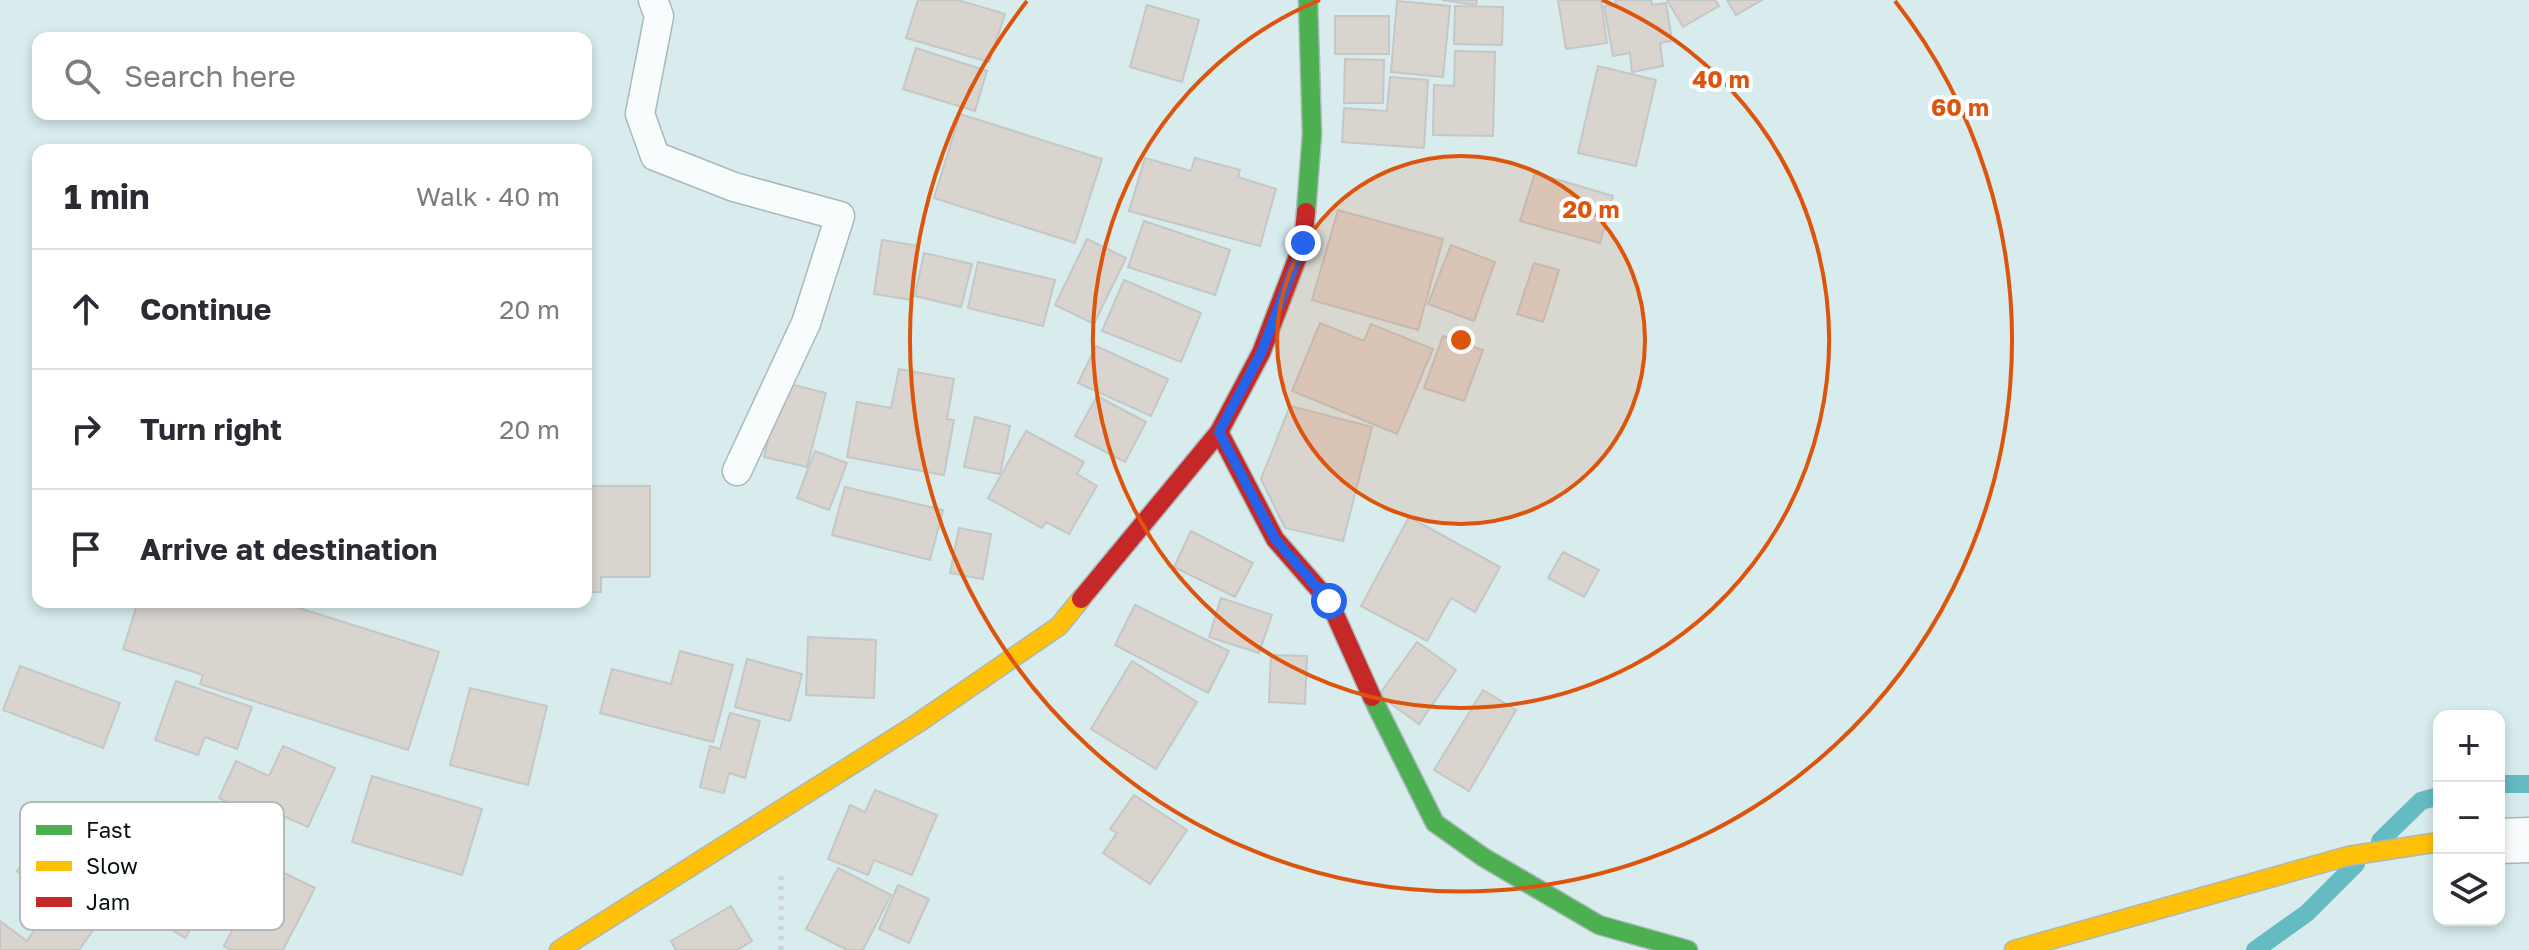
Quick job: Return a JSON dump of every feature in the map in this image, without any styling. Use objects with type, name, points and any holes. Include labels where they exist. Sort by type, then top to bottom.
[{"type":"street","points":[[559,950],[918,723],[1059,626],[1219,432],[1261,353],[1303,243],[1312,134],[1308,0]]},
{"type":"street","points":[[1219,432],[1275,539],[1329,601],[1391,739],[1435,823],[1483,857],[1599,925],[1688,950]]},
{"type":"street","points":[[2505,841],[2529,840]]},
{"type":"street","points":[[2014,950],[2272,878],[2352,852],[2398,844],[2433,842]]},
{"type":"lane","points":[[653,0],[659,16],[640,114],[655,156],[734,187],[840,216],[806,323],[737,471]]},
{"type":"building","points":[[918,0],[958,0],[1005,14],[989,62],[906,38]]},
{"type":"building","points":[[1442,0],[1477,0],[1476,5]]},
{"type":"building","points":[[1558,0],[1601,0],[1607,43],[1566,49]]},
{"type":"building","points":[[1615,0],[1651,0],[1652,5],[1666,3],[1672,41],[1660,43],[1663,66],[1632,72],[1630,53],[1613,56],[1604,6],[1616,4]]},
{"type":"building","points":[[1667,0],[1715,0],[1719,6],[1683,27]]},
{"type":"building","points":[[1727,0],[1762,0],[1736,15]]},
{"type":"building","points":[[1397,1],[1450,6],[1443,77],[1391,72]]},
{"type":"building","points":[[1147,5],[1199,20],[1182,82],[1130,67]]},
{"type":"building","points":[[1455,6],[1503,7],[1502,45],[1454,44]]},
{"type":"building","points":[[1335,16],[1389,16],[1389,54],[1335,54]]},
{"type":"building","points":[[916,48],[987,71],[975,111],[903,89]]},
{"type":"building","points":[[1455,51],[1495,52],[1493,136],[1433,135],[1434,85],[1454,86]]},
{"type":"building","points":[[1345,59],[1384,60],[1383,103],[1344,103]]},
{"type":"building","points":[[1598,66],[1656,80],[1636,166],[1578,153]]},
{"type":"building","points":[[1390,77],[1428,80],[1424,148],[1342,142],[1344,108],[1387,111]]},
{"type":"building","points":[[960,114],[1102,159],[1075,243],[934,198]]},
{"type":"building","points":[[1145,158],[1191,171],[1195,158],[1240,170],[1238,177],[1276,189],[1260,246],[1129,211]]},
{"type":"building","points":[[1535,173],[1613,196],[1600,243],[1520,221]]},
{"type":"building","points":[[1338,210],[1443,239],[1418,330],[1312,300]]},
{"type":"building","points":[[1144,221],[1230,250],[1215,295],[1128,267]]},
{"type":"building","points":[[1087,239],[1126,258],[1094,324],[1055,305]]},
{"type":"building","points":[[882,240],[919,246],[912,300],[874,294]]},
{"type":"building","points":[[1451,245],[1495,262],[1474,321],[1428,304]]},
{"type":"building","points":[[924,253],[972,264],[961,307],[915,296]]},
{"type":"building","points":[[978,262],[1055,280],[1043,326],[968,308]]},
{"type":"building","points":[[1534,263],[1559,270],[1543,322],[1517,314]]},
{"type":"building","points":[[1124,280],[1201,313],[1181,362],[1102,331]]},
{"type":"building","points":[[1320,323],[1364,341],[1371,324],[1433,349],[1397,434],[1292,391]]},
{"type":"building","points":[[1443,336],[1483,350],[1464,401],[1424,388]]},
{"type":"building","points":[[1096,346],[1168,379],[1151,416],[1078,383]]},
{"type":"building","points":[[899,369],[954,379],[947,419],[954,420],[944,475],[847,457],[857,402],[891,408]]},
{"type":"building","points":[[782,382],[826,393],[807,467],[764,457]]},
{"type":"building","points":[[1097,396],[1146,422],[1125,462],[1075,436]]},
{"type":"building","points":[[1290,406],[1372,427],[1343,541],[1285,528],[1261,479]]},
{"type":"building","points":[[975,417],[1010,426],[1000,474],[964,467]]},
{"type":"building","points":[[1026,431],[1084,462],[1077,474],[1097,486],[1069,534],[1046,522],[1042,528],[988,498]]},
{"type":"building","points":[[815,451],[847,463],[829,510],[797,498]]},
{"type":"building","points":[[592,486],[650,486],[650,577],[601,577],[601,592],[592,592]]},
{"type":"building","points":[[845,487],[943,510],[930,560],[832,535]]},
{"type":"building","points":[[1409,517],[1500,567],[1475,612],[1451,598],[1427,641],[1361,606]]},
{"type":"building","points":[[959,528],[991,534],[983,579],[950,573]]},
{"type":"building","points":[[1191,531],[1253,563],[1235,597],[1174,567]]},
{"type":"building","points":[[1563,552],[1599,570],[1584,597],[1548,578]]},
{"type":"building","points":[[1221,598],[1272,615],[1259,653],[1209,637]]},
{"type":"building","points":[[1135,605],[1229,651],[1208,693],[1115,645]]},
{"type":"building","points":[[136,608],[299,608],[439,652],[408,750],[200,684],[203,675],[123,649]]},
{"type":"building","points":[[808,637],[876,640],[874,698],[806,695]]},
{"type":"building","points":[[1417,642],[1456,670],[1419,724],[1379,695]]},
{"type":"building","points":[[680,651],[733,665],[713,742],[600,713],[612,669],[671,684]]},
{"type":"building","points":[[1271,655],[1307,656],[1305,704],[1269,702]]},
{"type":"building","points":[[747,659],[802,674],[790,721],[735,707]]},
{"type":"building","points":[[1132,661],[1197,702],[1156,769],[1091,729]]},
{"type":"building","points":[[20,666],[120,703],[103,748],[3,710]]},
{"type":"building","points":[[176,681],[252,707],[237,749],[205,737],[198,755],[155,740]]},
{"type":"building","points":[[470,688],[547,706],[528,785],[450,765]]},
{"type":"building","points":[[1483,690],[1516,710],[1469,791],[1434,770]]},
{"type":"building","points":[[730,713],[760,721],[745,778],[729,773],[724,793],[700,787],[710,746],[720,749]]},
{"type":"building","points":[[283,746],[335,768],[308,827],[284,816],[284,802],[228,802],[219,798],[236,761],[269,776]]},
{"type":"building","points":[[372,776],[482,809],[462,875],[352,842]]},
{"type":"building","points":[[875,790],[937,815],[912,875],[874,860],[868,875],[828,859],[850,805],[865,812]]},
{"type":"building","points":[[1134,795],[1187,830],[1150,884],[1103,853],[1117,833],[1110,829]]},
{"type":"building","points":[[838,868],[891,895],[863,950],[847,950],[806,929]]},
{"type":"building","points":[[284,873],[315,888],[283,950],[231,950],[224,946],[232,930],[284,930]]},
{"type":"building","points":[[898,885],[929,899],[909,943],[879,929]]},
{"type":"building","points":[[731,906],[752,941],[737,950],[676,950],[671,941]]},
{"type":"building","points":[[0,921],[27,941],[35,930],[93,930],[79,950],[0,950]]},
{"type":"building","points":[[172,930],[190,930],[185,938]]},
{"type":"waterway","points":[[2505,784],[2529,784]]},
{"type":"waterway","points":[[2380,841],[2421,801],[2433,798]]},
{"type":"waterway","points":[[2255,950],[2307,913],[2356,864]]},
{"type":"traffic: fast","points":[[1306,212],[1312,134],[1308,0]]},
{"type":"traffic: fast","points":[[1372,697],[1435,823],[1483,857],[1599,925],[1688,950]]},
{"type":"traffic: slow","points":[[559,950],[918,723],[1059,626],[1081,599]]},
{"type":"traffic: slow","points":[[2014,950],[2348,856],[2433,843]]},
{"type":"traffic: jam","points":[[1081,599],[1219,432],[1261,353],[1303,243],[1306,212]]},
{"type":"traffic: jam","points":[[1219,432],[1275,539],[1329,601],[1372,697]]},
{"type":"route","points":[[1303,243],[1261,353],[1219,432],[1275,539],[1329,601]]}]
